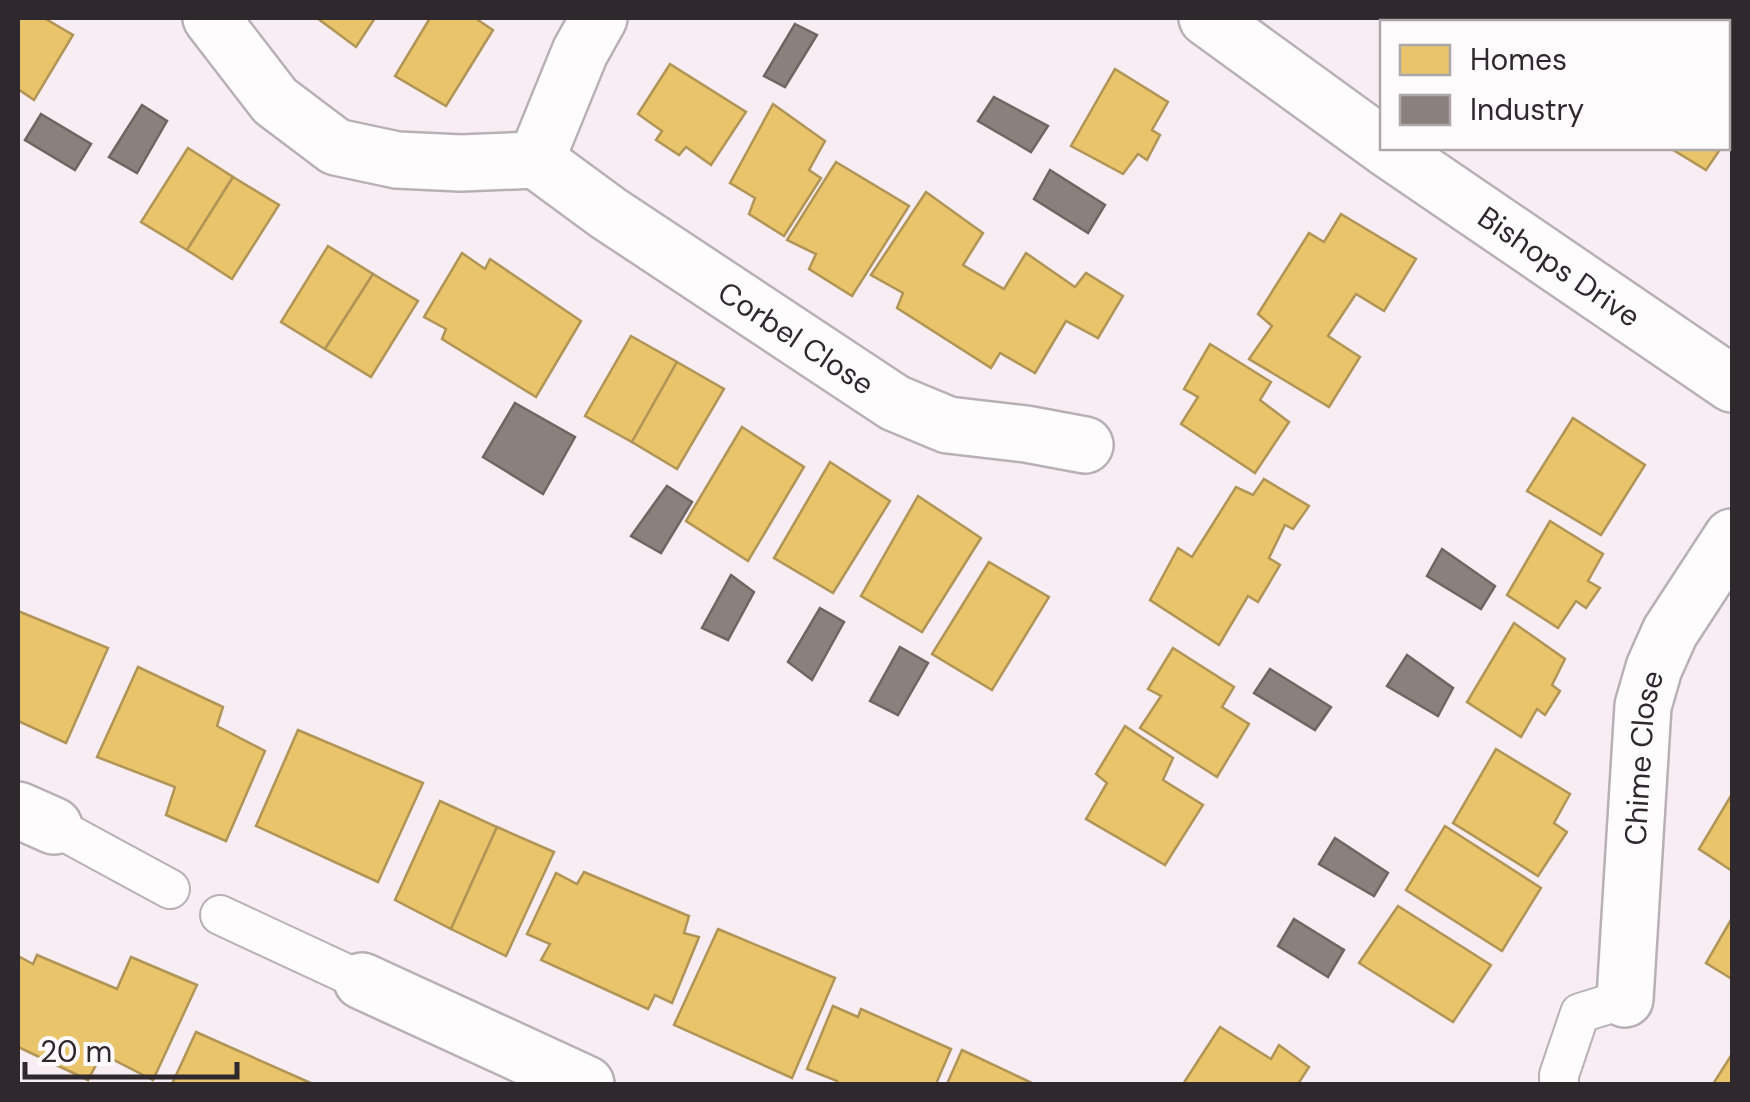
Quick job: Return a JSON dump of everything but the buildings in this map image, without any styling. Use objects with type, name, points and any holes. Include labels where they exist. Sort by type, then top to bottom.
[{"type":"street","points":[[211,18],[275,101],[336,147],[397,160],[461,163],[536,160],[580,52],[599,18]]},
{"type":"street","name":"Bishops Drive","points":[[1207,18],[1380,134]]},
{"type":"street","name":"Bishops Drive","points":[[1408,153],[1732,384]]},
{"type":"street","name":"Corbel Close","points":[[536,160],[608,213],[895,403],[948,425],[1085,445]]},
{"type":"street","name":"Chime Close","points":[[1625,999],[1644,706],[1654,668],[1670,632],[1732,537]]},
{"type":"street","points":[[362,981],[586,1084]]},
{"type":"lane","points":[[36,818],[170,889]]},
{"type":"lane","points":[[220,915],[362,981]]},
{"type":"lane","points":[[1559,1084],[1580,1012],[1625,999]]}]
